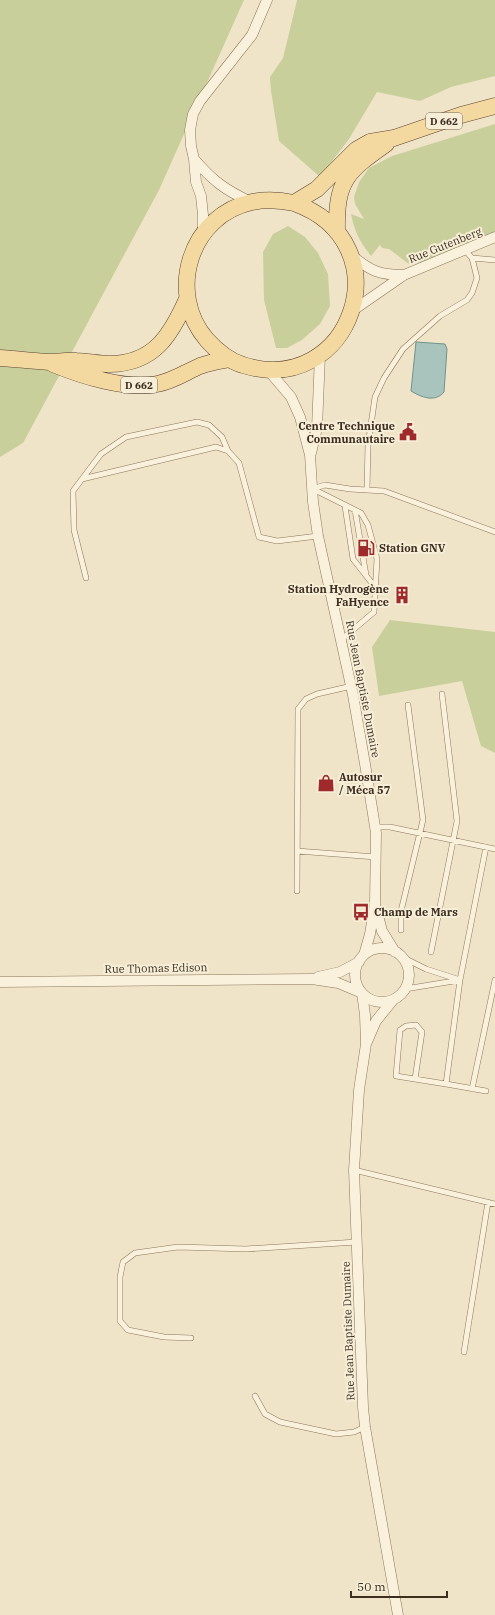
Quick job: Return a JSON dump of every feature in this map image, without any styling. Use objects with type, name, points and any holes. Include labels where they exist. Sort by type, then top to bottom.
[{"type":"main road","name":"D 662","points":[[294,203],[317,189],[356,150],[370,142],[394,138],[461,115],[495,106]]},
{"type":"main road","name":"D 662","points":[[337,232],[338,201],[345,180],[362,160],[394,138]]},
{"type":"main road","points":[[280,200],[294,203],[318,214],[328,222],[345,242],[354,268],[356,282],[352,311],[340,336],[320,355],[308,362],[282,369],[268,370],[242,365],[214,348],[201,334],[192,317],[187,298],[186,282],[188,264],[194,248],[203,234],[212,223],[224,214],[251,202],[280,200]]},
{"type":"main road","name":"D 662","points":[[0,358],[48,362],[76,361],[108,364],[123,363],[135,360],[156,348],[166,337],[174,326],[187,298]]},
{"type":"main road","name":"D 662","points":[[48,362],[74,372],[136,385],[158,384],[200,366],[215,361],[230,359]]},
{"type":"street","points":[[203,234],[204,215],[201,196],[196,182],[194,158],[191,146],[190,130],[193,114],[200,101],[252,35],[267,0]]},
{"type":"street","points":[[194,158],[208,175],[222,187],[251,202]]},
{"type":"street","name":"Rue Gutenberg","points":[[352,311],[404,274],[495,237]]},
{"type":"street","name":"Rue Gutenberg","points":[[350,254],[363,265],[377,272],[387,275],[404,274]]},
{"type":"street","name":"Rue Jean Baptiste Dumaire","points":[[310,455],[317,428],[320,355]]},
{"type":"street","name":"Rue Jean Baptiste Dumaire","points":[[268,370],[291,397],[300,417],[310,455],[312,488],[318,536],[352,686],[375,827],[375,904],[370,934],[361,958]]},
{"type":"street","name":"Rue Jean Baptiste Dumaire","points":[[375,904],[382,931],[399,955]]},
{"type":"street","points":[[380,949],[388,949],[399,955],[406,964],[409,972],[405,989],[400,995],[393,1000],[376,1002],[362,993],[357,986],[355,978],[356,970],[361,958],[371,951],[380,949]]},
{"type":"street","name":"Rue Thomas Edison","points":[[312,979],[340,972],[361,958]]},
{"type":"street","name":"Rue Thomas Edison","points":[[0,982],[312,979],[338,983],[362,993]]},
{"type":"street","name":"Rue Jean Baptiste Dumaire","points":[[362,993],[365,1015],[366,1044],[359,1090],[354,1170],[365,1427],[398,1615]]},
{"type":"street","name":"Rue Jean Baptiste Dumaire","points":[[366,1044],[376,1021],[393,1000]]},
{"type":"lane","points":[[367,490],[368,445],[375,397],[384,378],[403,349],[440,316],[467,300],[472,294],[477,278],[472,258],[464,249]]},
{"type":"lane","points":[[472,258],[495,260]]},
{"type":"lane","points":[[86,578],[74,530],[74,491],[82,479],[101,454],[126,437],[197,422],[209,425],[218,433],[238,463],[259,536],[277,540],[318,536]]},
{"type":"lane","points":[[82,479],[216,447],[228,450]]},
{"type":"lane","points":[[312,488],[325,485],[384,491],[495,532]]},
{"type":"lane","points":[[312,488],[361,513],[368,525],[377,559],[374,612],[341,640]]},
{"type":"lane","points":[[345,506],[353,560],[375,587]]},
{"type":"lane","points":[[355,510],[366,576]]},
{"type":"lane","points":[[297,891],[298,709],[306,699],[317,694],[352,686]]},
{"type":"lane","points":[[431,952],[457,822],[442,694]]},
{"type":"lane","points":[[401,930],[401,911],[423,820],[408,705]]},
{"type":"lane","points":[[375,827],[390,827],[495,849]]},
{"type":"lane","points":[[446,1084],[460,980],[486,847]]},
{"type":"lane","points":[[297,852],[376,857]]},
{"type":"lane","points":[[399,955],[426,969],[460,980]]},
{"type":"lane","points":[[405,989],[460,980]]},
{"type":"lane","points":[[472,1089],[495,980]]},
{"type":"lane","points":[[415,1079],[422,1032],[416,1025],[406,1026],[400,1030],[396,1076],[486,1091]]},
{"type":"lane","points":[[354,1170],[495,1204]]},
{"type":"lane","points":[[464,1352],[488,1202]]},
{"type":"lane","points":[[191,1338],[164,1337],[128,1330],[120,1321],[120,1277],[123,1262],[135,1254],[178,1247],[246,1249],[357,1242]]},
{"type":"lane","points":[[255,1396],[265,1414],[280,1422],[336,1434],[354,1432],[365,1427]]},
{"type":"green space","points":[[0,0],[244,0],[159,190],[23,443],[0,457]]},
{"type":"green space","points":[[297,0],[495,0],[495,76],[451,87],[420,101],[377,92],[349,139],[320,177],[279,141],[271,91],[270,77],[283,58]]},
{"type":"green space","points":[[495,124],[495,232],[423,262],[409,264],[389,249],[382,248],[379,243],[380,245],[371,256],[358,236],[351,214],[364,219],[355,204],[354,197],[359,182],[369,168],[392,156]]},
{"type":"green space","points":[[288,226],[305,237],[318,253],[328,274],[330,306],[320,324],[302,340],[287,348],[276,348],[264,300],[263,252],[273,234]]},
{"type":"green space","points":[[390,620],[495,632],[495,753],[481,746],[462,681],[379,696],[372,647]]},
{"type":"water","points":[[416,342],[445,344],[447,349],[444,392],[436,397],[423,397],[411,391]]},
{"type":"place","name":"Centre Technique Communautaire","points":[[408,432]]},
{"type":"place","name":"Station GNV","points":[[366,548]]},
{"type":"place","name":"Station Hydrogène FaHyence","points":[[402,595]]},
{"type":"place","name":"Autosur / Méca 57","points":[[326,783]]},
{"type":"place","name":"Champ de Mars","points":[[361,912]]}]
